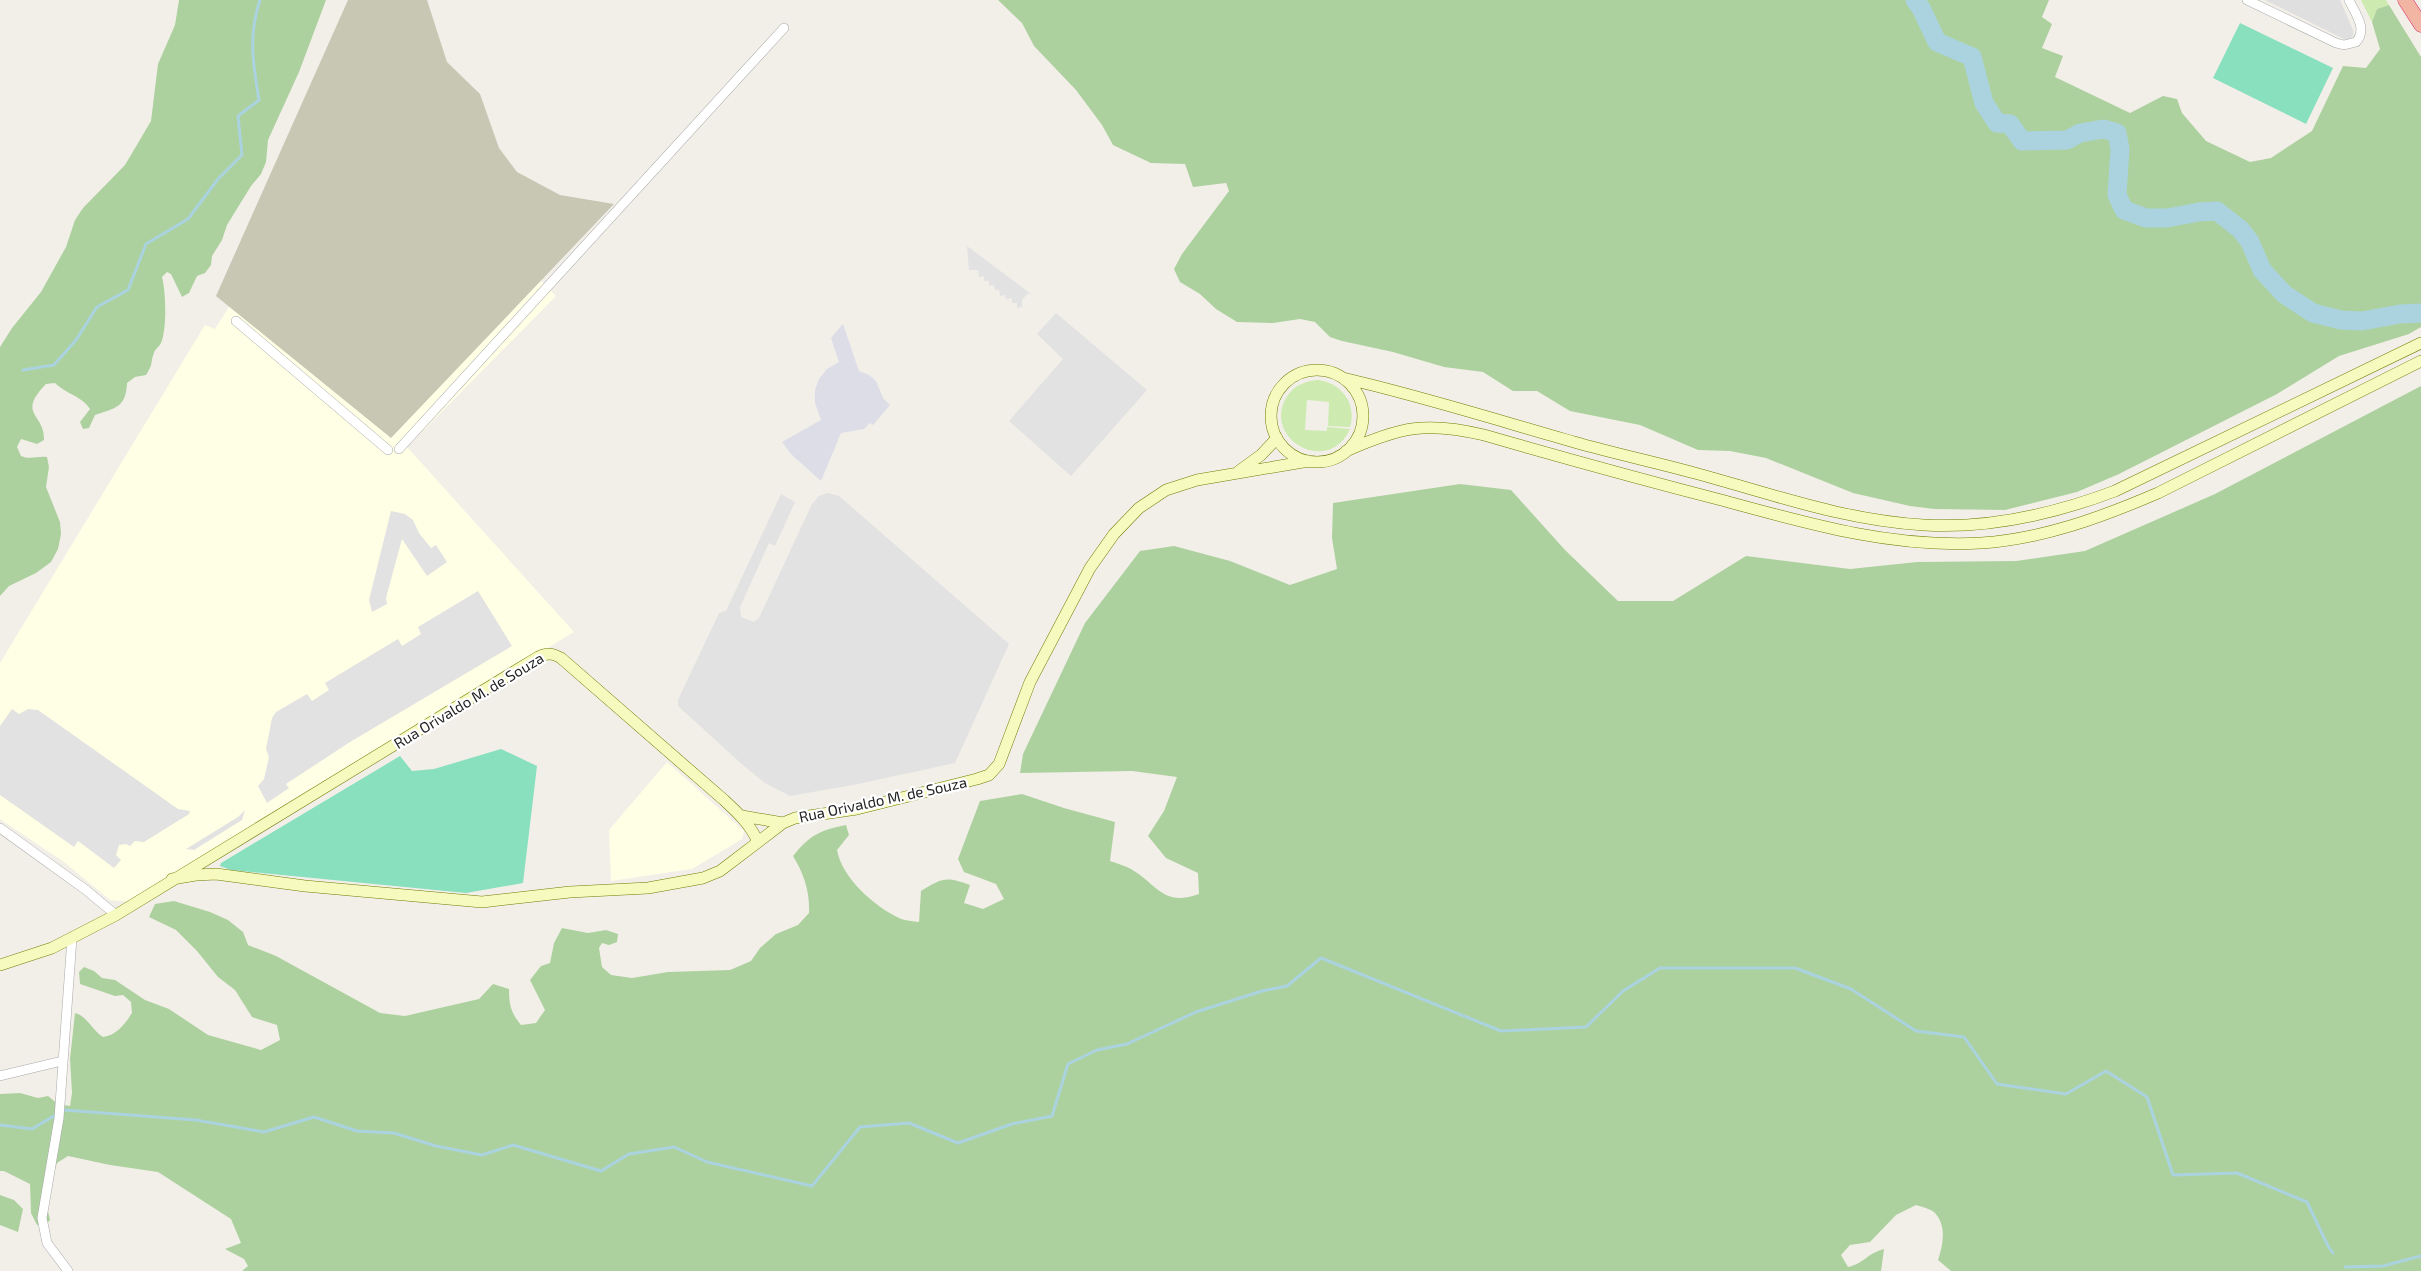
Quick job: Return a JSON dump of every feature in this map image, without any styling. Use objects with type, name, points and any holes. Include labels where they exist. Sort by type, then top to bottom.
[{"type":"highway","points":[[2405,0],[2421,25]]},
{"type":"main road","points":[[2421,343],[2115,491],[2075,506],[2031,517],[1973,525],[1924,525],[1875,520],[1800,503],[1576,443],[1403,392],[1343,378],[1331,372],[1312,370],[1296,374],[1284,384],[1275,397],[1271,412],[1272,428],[1277,438],[1288,452],[1308,461],[1327,460],[1376,438],[1403,429],[1446,427],[1484,435],[1782,518],[1863,535],[1931,544],[1983,543],[2042,534],[2085,522],[2128,506],[2158,493],[2421,361]]},
{"type":"main road","points":[[1343,378],[1356,394],[1362,414],[1358,434],[1346,451]]},
{"type":"main road","name":"Rua Orivaldo M. de Souza","points":[[1235,473],[1261,455],[1277,438]]},
{"type":"main road","name":"Rua Orivaldo M. de Souza","points":[[172,879],[216,874],[416,898],[500,901],[570,892],[648,888],[703,878],[720,871],[784,823],[795,818],[857,809],[951,787],[989,775],[999,764],[1030,682],[1090,568],[1114,534],[1139,508],[1166,490],[1197,480],[1308,461]]},
{"type":"main road","name":"Rua Orivaldo M. de Souza","points":[[0,965],[52,948],[116,914],[538,657],[546,654],[554,654],[561,658],[742,816],[752,829],[758,842]]},
{"type":"main road","name":"Rua Orivaldo M. de Souza","points":[[742,816],[784,823]]},
{"type":"main road","points":[[210,858],[216,874]]},
{"type":"street","points":[[2247,0],[2336,43],[2351,44],[2360,38],[2361,26],[2349,0]]},
{"type":"street","points":[[399,449],[784,28]]},
{"type":"street","points":[[236,321],[388,450]]},
{"type":"street","points":[[0,828],[116,914]]},
{"type":"street","points":[[68,1271],[46,1242],[42,1218],[59,1118],[72,938]]},
{"type":"street","points":[[0,1076],[62,1061]]},
{"type":"shaded area","points":[[348,0],[427,0],[447,62],[480,94],[499,148],[517,172],[560,195],[614,204],[391,438],[216,296]]},
{"type":"shaded area","points":[[2265,0],[2340,0],[2353,30],[2353,36],[2348,40],[2344,39]]},
{"type":"shaded area","points":[[465,205],[556,296],[407,447],[574,632],[130,902],[110,900],[64,862],[0,819],[0,663],[205,325],[215,329],[236,296]]},
{"type":"shaded area","points":[[967,246],[1031,294],[1027,294],[1022,300],[1022,307],[1017,308],[1017,303],[1012,303],[1012,298],[1006,299],[1005,295],[1000,296],[999,290],[995,290],[994,285],[989,286],[989,281],[984,281],[984,276],[979,277],[978,270],[969,270]]},
{"type":"shaded area","points":[[1056,313],[1147,390],[1071,476],[1009,421],[1063,359],[1037,334]]},
{"type":"shaded area","points":[[843,324],[859,371],[869,375],[876,381],[883,398],[890,405],[873,425],[870,423],[864,429],[841,433],[821,481],[791,454],[782,442],[821,420],[815,403],[815,390],[819,379],[827,369],[839,362],[831,338]]},
{"type":"shaded area","points":[[827,493],[839,496],[1009,644],[955,763],[858,784],[790,796],[765,783],[744,766],[678,706],[678,700],[719,613],[726,611],[781,494],[795,502],[775,546],[769,543],[740,607],[741,617],[754,622],[759,618],[812,504],[819,496]]},
{"type":"shaded area","points":[[391,511],[405,514],[413,520],[419,533],[431,548],[436,545],[447,562],[427,576],[402,539],[386,598],[387,604],[372,612],[369,600]]},
{"type":"shaded area","points":[[478,591],[512,646],[350,742],[286,784],[289,788],[267,803],[258,786],[264,779],[269,757],[266,749],[272,718],[276,712],[307,694],[312,701],[329,690],[325,683],[398,639],[402,646],[421,634],[418,627]]},
{"type":"shaded area","points":[[12,709],[19,714],[28,709],[38,710],[178,809],[190,811],[189,814],[144,842],[135,841],[130,846],[126,844],[119,845],[116,855],[121,860],[114,868],[78,841],[74,847],[0,795],[0,726]]},
{"type":"shaded area","points":[[667,762],[744,831],[742,839],[692,869],[611,881],[609,830]]},
{"type":"shaded area","points":[[245,810],[242,820],[194,850],[186,849],[238,817]]},
{"type":"green space","points":[[179,0],[326,0],[299,72],[268,140],[266,162],[261,174],[251,186],[227,225],[222,240],[212,256],[211,265],[205,273],[197,276],[189,293],[182,297],[171,274],[167,272],[162,277],[165,301],[163,337],[146,375],[135,377],[127,383],[125,397],[122,402],[114,408],[95,415],[89,428],[83,429],[80,422],[90,409],[78,398],[55,383],[46,384],[37,394],[32,408],[41,424],[44,440],[37,444],[21,439],[17,447],[21,456],[24,457],[47,457],[49,467],[46,487],[60,522],[61,534],[58,549],[51,562],[36,573],[9,586],[0,596],[0,347],[12,328],[41,292],[66,247],[75,220],[83,208],[125,165],[151,121],[158,64],[175,25]]},
{"type":"green space","points":[[998,0],[2049,0],[2042,17],[2052,24],[2042,48],[2063,56],[2055,77],[2130,113],[2163,96],[2177,99],[2182,113],[2206,141],[2250,162],[2271,158],[2312,131],[2343,66],[2366,68],[2380,49],[2372,22],[2377,9],[2389,5],[2421,57],[2421,327],[2409,334],[2339,356],[2277,394],[2119,474],[2077,492],[2005,510],[1934,509],[1910,506],[1853,493],[1766,458],[1730,451],[1698,450],[1640,425],[1570,411],[1537,391],[1513,391],[1483,372],[1444,367],[1393,352],[1342,341],[1330,337],[1315,322],[1300,319],[1273,323],[1237,322],[1216,309],[1200,294],[1180,282],[1174,269],[1182,254],[1229,191],[1226,183],[1193,187],[1185,164],[1151,163],[1113,145],[1102,125],[1076,90],[1034,46],[1022,23]]},
{"type":"green space","points":[[2361,0],[2386,0],[2389,5],[2377,9],[2372,22]]},
{"type":"green space","points":[[2240,23],[2333,68],[2306,124],[2213,78]]},
{"type":"green space","points":[[1318,380],[1334,385],[1341,390],[1349,403],[1352,418],[1350,427],[1328,426],[1329,402],[1307,400],[1305,430],[1327,431],[1327,427],[1350,429],[1340,443],[1327,450],[1313,451],[1300,446],[1289,437],[1282,425],[1281,411],[1288,395],[1297,386]]},
{"type":"green space","points":[[2421,386],[2421,1271],[1951,1271],[1938,1260],[1943,1236],[1939,1218],[1931,1210],[1916,1205],[1896,1215],[1870,1242],[1850,1245],[1841,1255],[1848,1267],[1884,1249],[1881,1271],[242,1271],[248,1266],[244,1259],[225,1249],[241,1243],[231,1219],[158,1172],[110,1165],[68,1156],[57,1163],[45,1198],[50,1220],[45,1226],[37,1225],[31,1213],[30,1184],[4,1171],[0,1171],[0,1094],[20,1093],[38,1098],[48,1096],[58,1104],[70,1106],[72,1093],[70,1059],[75,1013],[83,1017],[103,1037],[116,1032],[132,1013],[131,1002],[123,995],[115,996],[80,984],[79,972],[84,967],[94,971],[102,978],[115,980],[145,1000],[169,1009],[208,1035],[261,1050],[280,1040],[277,1025],[252,1017],[235,990],[218,977],[197,951],[176,930],[149,917],[155,904],[174,901],[210,912],[228,920],[243,932],[248,945],[276,956],[380,1013],[405,1016],[479,999],[493,984],[509,989],[511,1008],[521,1025],[536,1023],[545,1010],[530,980],[541,966],[550,963],[554,943],[562,928],[588,933],[606,930],[618,934],[617,942],[609,945],[602,943],[599,948],[602,967],[611,975],[632,978],[668,972],[730,970],[751,961],[760,948],[776,934],[798,925],[809,913],[806,883],[793,856],[816,834],[846,825],[849,835],[837,850],[845,871],[870,899],[889,913],[906,920],[919,922],[921,891],[939,881],[955,880],[970,885],[964,903],[983,909],[1004,899],[996,884],[964,872],[958,859],[980,801],[1022,794],[1115,822],[1110,861],[1131,869],[1169,896],[1177,898],[1199,894],[1198,873],[1166,858],[1148,836],[1164,811],[1177,777],[1132,771],[1020,773],[1023,754],[1085,623],[1140,551],[1174,546],[1230,561],[1290,585],[1337,569],[1332,538],[1333,503],[1460,484],[1511,490],[1565,550],[1618,601],[1673,601],[1746,556],[1850,569],[1917,562],[2016,561],[2085,551],[2215,494]]},
{"type":"green space","points":[[501,749],[537,766],[523,883],[466,893],[231,870],[220,866],[221,863],[400,756],[412,771],[434,769]]},
{"type":"green space","points":[[0,1195],[14,1200],[23,1209],[18,1232],[0,1225]]},
{"type":"waterway","points":[[23,370],[54,365],[76,340],[97,307],[128,290],[146,244],[188,219],[218,179],[242,155],[238,116],[259,100],[253,38],[256,13],[260,0]]},
{"type":"waterway","points":[[1915,0],[1921,8],[1937,42],[1972,57],[1984,103],[1997,123],[2010,124],[2022,141],[2067,140],[2080,133],[2104,129],[2117,133],[2120,149],[2117,195],[2124,210],[2146,218],[2167,218],[2199,212],[2217,211],[2241,230],[2250,242],[2262,270],[2284,294],[2313,313],[2341,320],[2362,321],[2400,314],[2421,313]]},
{"type":"waterway","points":[[0,1125],[32,1129],[64,1110],[196,1120],[264,1132],[314,1117],[357,1131],[394,1133],[436,1146],[482,1155],[513,1145],[601,1171],[629,1154],[674,1147],[707,1162],[812,1186],[860,1127],[909,1123],[958,1143],[1012,1124],[1052,1116],[1068,1064],[1097,1050],[1127,1044],[1196,1012],[1262,991],[1287,986],[1321,958],[1501,1031],[1586,1027],[1623,991],[1660,968],[1795,968],[1851,989],[1916,1031],[1964,1037],[1997,1084],[2066,1094],[2106,1071],[2147,1097],[2173,1175],[2237,1173],[2307,1202],[2333,1253]]},
{"type":"waterway","points":[[2345,1267],[2383,1266],[2421,1256]]}]
